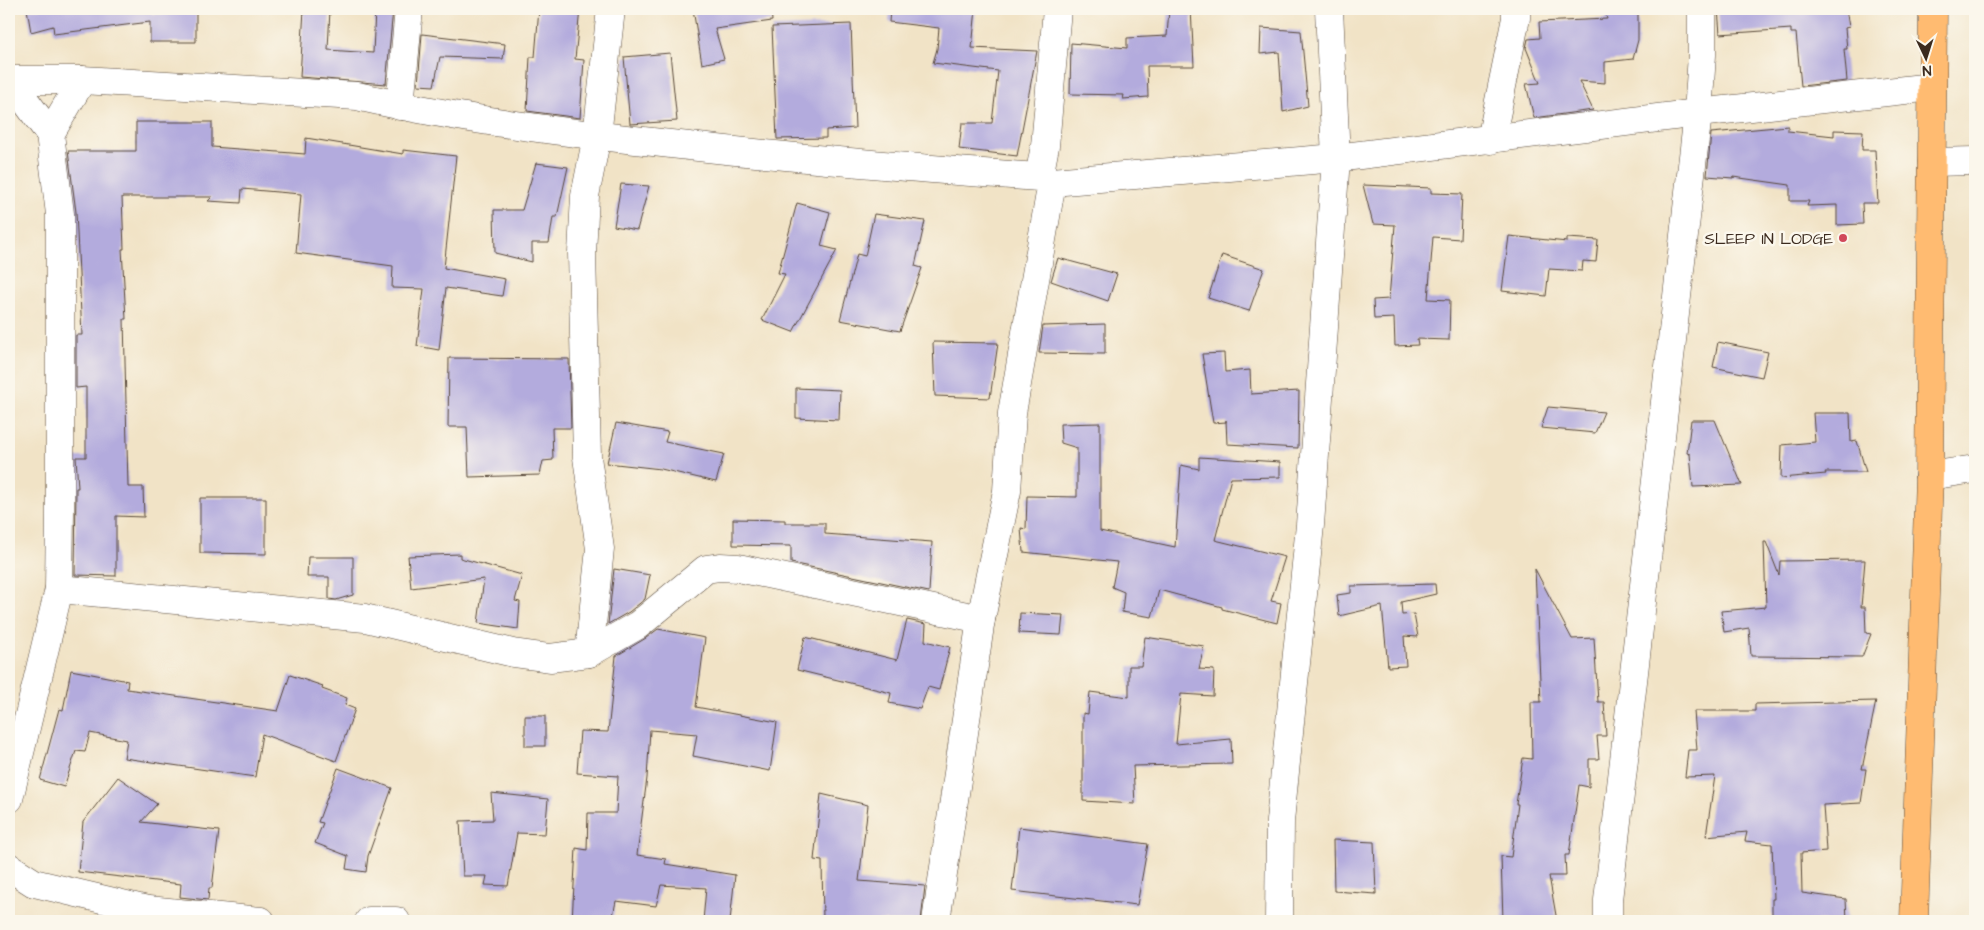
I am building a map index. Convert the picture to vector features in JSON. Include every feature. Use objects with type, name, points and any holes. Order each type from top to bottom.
[{"type":"main road","points":[[1914,921],[1928,476],[1934,9]]},
{"type":"street","points":[[400,106],[409,9]]},
{"type":"street","points":[[589,653],[600,549],[587,457],[582,253],[585,196],[597,136],[611,9]]},
{"type":"street","points":[[936,921],[981,619],[1007,492],[1012,413],[1045,179],[1045,146],[1057,9]]},
{"type":"street","points":[[1279,921],[1280,821],[1310,525],[1336,158],[1329,9]]},
{"type":"street","points":[[1491,140],[1516,9]]},
{"type":"street","points":[[1608,921],[1608,900],[1698,113],[1702,55],[1702,9]]},
{"type":"street","points":[[10,80],[82,80],[357,96],[400,106],[525,127],[597,136],[898,167],[1045,179],[1336,158],[1698,113],[1932,87]]},
{"type":"street","points":[[9,799],[59,589],[60,214],[50,134],[10,80]]},
{"type":"street","points":[[50,134],[82,80]]},
{"type":"street","points":[[1932,162],[1975,161]]},
{"type":"street","points":[[1928,476],[1975,470]]},
{"type":"street","points":[[59,589],[365,618],[513,653],[550,658],[589,653],[638,625],[706,569],[720,567],[738,568],[981,619]]},
{"type":"street","points":[[9,867],[34,883],[148,910],[261,921]]},
{"type":"street","points":[[369,921],[396,921]]},
{"type":"building","points":[[27,9],[152,9],[152,14],[167,14],[168,9],[196,9],[196,42],[150,42],[150,22],[54,34],[53,26],[31,32]]},
{"type":"building","points":[[304,9],[330,9],[328,50],[373,53],[375,9],[393,9],[386,84],[300,77]]},
{"type":"building","points":[[539,9],[580,9],[575,59],[584,60],[580,118],[527,111],[530,57],[535,57]]},
{"type":"building","points":[[693,9],[771,9],[772,21],[715,29],[724,59],[702,64]]},
{"type":"building","points":[[890,9],[976,9],[972,48],[1037,51],[1017,156],[959,149],[962,123],[992,123],[998,71],[933,63],[937,49],[939,28],[889,22]]},
{"type":"building","points":[[1169,9],[1191,9],[1194,66],[1147,66],[1148,97],[1123,99],[1124,95],[1070,94],[1071,43],[1127,48],[1127,38],[1167,36]]},
{"type":"building","points":[[1604,9],[1638,9],[1638,40],[1633,59],[1605,62],[1605,83],[1579,81],[1593,110],[1534,118],[1526,84],[1540,83],[1526,48],[1528,39],[1540,38],[1539,22],[1607,19]]},
{"type":"building","points":[[1718,9],[1846,9],[1849,27],[1845,28],[1847,49],[1844,49],[1847,81],[1801,86],[1796,33],[1791,33],[1791,29],[1720,34]]},
{"type":"building","points":[[851,24],[855,128],[826,130],[826,138],[777,139],[772,27]]},
{"type":"building","points":[[1261,28],[1301,31],[1308,106],[1283,112],[1279,52],[1260,54]]},
{"type":"building","points":[[422,34],[505,44],[503,59],[440,57],[434,86],[418,85]]},
{"type":"building","points":[[670,53],[677,121],[630,124],[624,57]]},
{"type":"building","points":[[136,122],[212,122],[212,147],[305,154],[306,138],[403,154],[403,150],[456,156],[444,268],[505,279],[502,296],[446,288],[439,350],[417,346],[424,289],[392,288],[393,266],[296,253],[301,194],[242,189],[241,203],[208,201],[212,197],[122,197],[128,487],[143,487],[144,517],[116,516],[116,576],[75,575],[76,488],[78,488],[76,457],[86,457],[86,387],[76,388],[76,335],[82,335],[76,212],[68,151],[136,151]]},
{"type":"building","points":[[1788,126],[1788,131],[1834,136],[1834,130],[1863,131],[1862,150],[1875,150],[1878,203],[1862,203],[1863,224],[1837,225],[1837,205],[1807,206],[1809,201],[1790,201],[1790,185],[1733,177],[1707,176],[1711,133]]},
{"type":"building","points":[[536,163],[568,167],[557,217],[553,217],[549,243],[532,243],[532,262],[495,253],[494,210],[522,210]]},
{"type":"building","points":[[621,184],[649,186],[637,230],[614,226]]},
{"type":"building","points":[[1363,185],[1431,188],[1431,193],[1462,194],[1460,239],[1433,237],[1428,299],[1450,300],[1449,340],[1417,339],[1418,345],[1395,346],[1394,318],[1374,319],[1373,300],[1389,299],[1395,225],[1373,224]]},
{"type":"building","points":[[797,203],[830,212],[821,246],[837,250],[793,332],[762,320],[785,274],[778,273]]},
{"type":"building","points":[[874,214],[925,221],[915,266],[922,268],[900,331],[840,320],[857,254],[865,256]]},
{"type":"building","points":[[1509,236],[1567,242],[1567,238],[1598,240],[1596,262],[1583,261],[1582,271],[1549,269],[1546,296],[1502,291]]},
{"type":"building","points":[[1222,255],[1264,269],[1249,311],[1208,298]]},
{"type":"building","points":[[1058,258],[1117,274],[1108,301],[1051,281]]},
{"type":"building","points":[[1105,324],[1105,354],[1039,353],[1043,326]]},
{"type":"building","points":[[933,342],[998,343],[990,398],[935,396]]},
{"type":"building","points":[[1718,342],[1768,352],[1762,377],[1713,367]]},
{"type":"building","points":[[1224,353],[1225,372],[1250,370],[1251,394],[1299,391],[1298,448],[1227,444],[1226,420],[1226,422],[1213,423],[1202,354]]},
{"type":"building","points":[[449,358],[569,359],[571,428],[552,428],[553,460],[543,461],[540,475],[469,477],[467,427],[448,427]]},
{"type":"building","points":[[796,388],[840,390],[839,420],[796,418]]},
{"type":"building","points":[[1548,407],[1604,412],[1595,433],[1541,428]]},
{"type":"building","points":[[1813,413],[1850,413],[1851,442],[1857,441],[1866,472],[1825,472],[1826,474],[1781,478],[1782,445],[1815,442]]},
{"type":"building","points":[[1691,420],[1715,420],[1742,485],[1693,487],[1690,454],[1687,453]]},
{"type":"building","points":[[616,423],[668,432],[665,442],[724,454],[716,482],[661,469],[607,463]]},
{"type":"building","points":[[1100,423],[1100,531],[1175,547],[1181,465],[1199,469],[1199,457],[1280,462],[1280,477],[1231,478],[1215,540],[1285,557],[1271,601],[1281,603],[1277,623],[1159,590],[1152,617],[1122,612],[1124,592],[1112,587],[1117,562],[1023,552],[1021,528],[1026,529],[1027,496],[1077,497],[1077,448],[1061,443],[1060,424]]},
{"type":"building","points":[[200,498],[266,498],[266,554],[200,553]]},
{"type":"building","points":[[733,519],[785,520],[785,523],[825,523],[825,534],[932,542],[929,592],[791,563],[791,546],[733,545]]},
{"type":"building","points":[[1764,542],[1766,542],[1779,575],[1780,561],[1865,560],[1861,607],[1865,607],[1866,633],[1871,634],[1862,657],[1751,656],[1749,628],[1724,632],[1721,611],[1766,607]]},
{"type":"building","points":[[460,554],[460,558],[522,575],[515,601],[520,602],[518,629],[478,623],[484,579],[411,588],[408,556]]},
{"type":"building","points":[[308,557],[353,557],[353,595],[336,600],[329,599],[329,577],[307,577]]},
{"type":"building","points":[[614,569],[650,575],[645,599],[629,612],[608,624]]},
{"type":"building","points":[[1535,569],[1572,639],[1594,638],[1598,702],[1604,702],[1606,736],[1597,736],[1599,759],[1589,759],[1589,787],[1579,785],[1569,855],[1565,855],[1566,876],[1549,876],[1557,921],[1503,921],[1501,856],[1511,857],[1523,758],[1532,759],[1531,702],[1541,702]]},
{"type":"building","points":[[1435,584],[1436,594],[1401,602],[1402,615],[1414,614],[1418,637],[1404,636],[1406,666],[1388,667],[1382,606],[1339,616],[1337,595],[1351,593],[1351,586]]},
{"type":"building","points":[[1020,613],[1063,615],[1061,635],[1019,633]]},
{"type":"building","points":[[907,620],[926,624],[925,641],[950,647],[939,690],[928,687],[920,709],[889,703],[891,693],[797,670],[805,637],[897,660]]},
{"type":"building","points":[[658,629],[705,638],[696,707],[777,722],[770,771],[693,756],[697,734],[650,730],[647,778],[637,855],[666,859],[665,864],[735,875],[730,921],[703,921],[706,888],[661,885],[656,906],[616,901],[612,921],[572,921],[576,848],[587,850],[588,813],[616,813],[618,776],[577,773],[580,731],[608,732],[616,656]]},
{"type":"building","points":[[1145,637],[1204,646],[1199,669],[1214,670],[1213,696],[1181,694],[1176,744],[1231,739],[1232,764],[1133,766],[1135,804],[1083,801],[1083,713],[1088,714],[1090,692],[1129,697],[1129,666],[1141,666]]},
{"type":"building","points":[[71,670],[128,681],[127,689],[278,711],[290,675],[323,686],[322,689],[347,698],[345,705],[355,709],[336,761],[262,734],[255,777],[124,758],[127,740],[90,733],[85,752],[76,751],[64,787],[40,780],[59,709],[63,710]]},
{"type":"building","points":[[1876,701],[1862,769],[1866,769],[1861,803],[1823,805],[1826,851],[1801,853],[1802,893],[1846,899],[1847,921],[1772,921],[1772,899],[1774,899],[1772,844],[1745,841],[1747,832],[1706,836],[1715,776],[1685,777],[1688,750],[1697,750],[1694,711],[1755,711],[1755,704]]},
{"type":"building","points":[[525,716],[545,716],[545,746],[525,746]]},
{"type":"building","points":[[338,768],[392,788],[368,856],[366,872],[346,869],[348,856],[315,843],[323,823],[318,822]]},
{"type":"building","points":[[118,777],[157,804],[141,822],[219,831],[212,888],[209,888],[208,900],[180,897],[181,884],[78,872],[83,822]]},
{"type":"building","points":[[491,793],[548,799],[545,834],[517,833],[508,886],[485,885],[487,876],[463,876],[460,821],[493,820]]},
{"type":"building","points":[[821,794],[868,805],[859,881],[925,886],[921,921],[823,921],[822,861],[814,860]]},
{"type":"building","points":[[1019,827],[1148,844],[1137,905],[1012,891]]},
{"type":"building","points":[[1333,840],[1374,842],[1376,894],[1334,891]]},
{"type":"place","name":"SLEEP IN LODGE","points":[[1843,238]]}]
